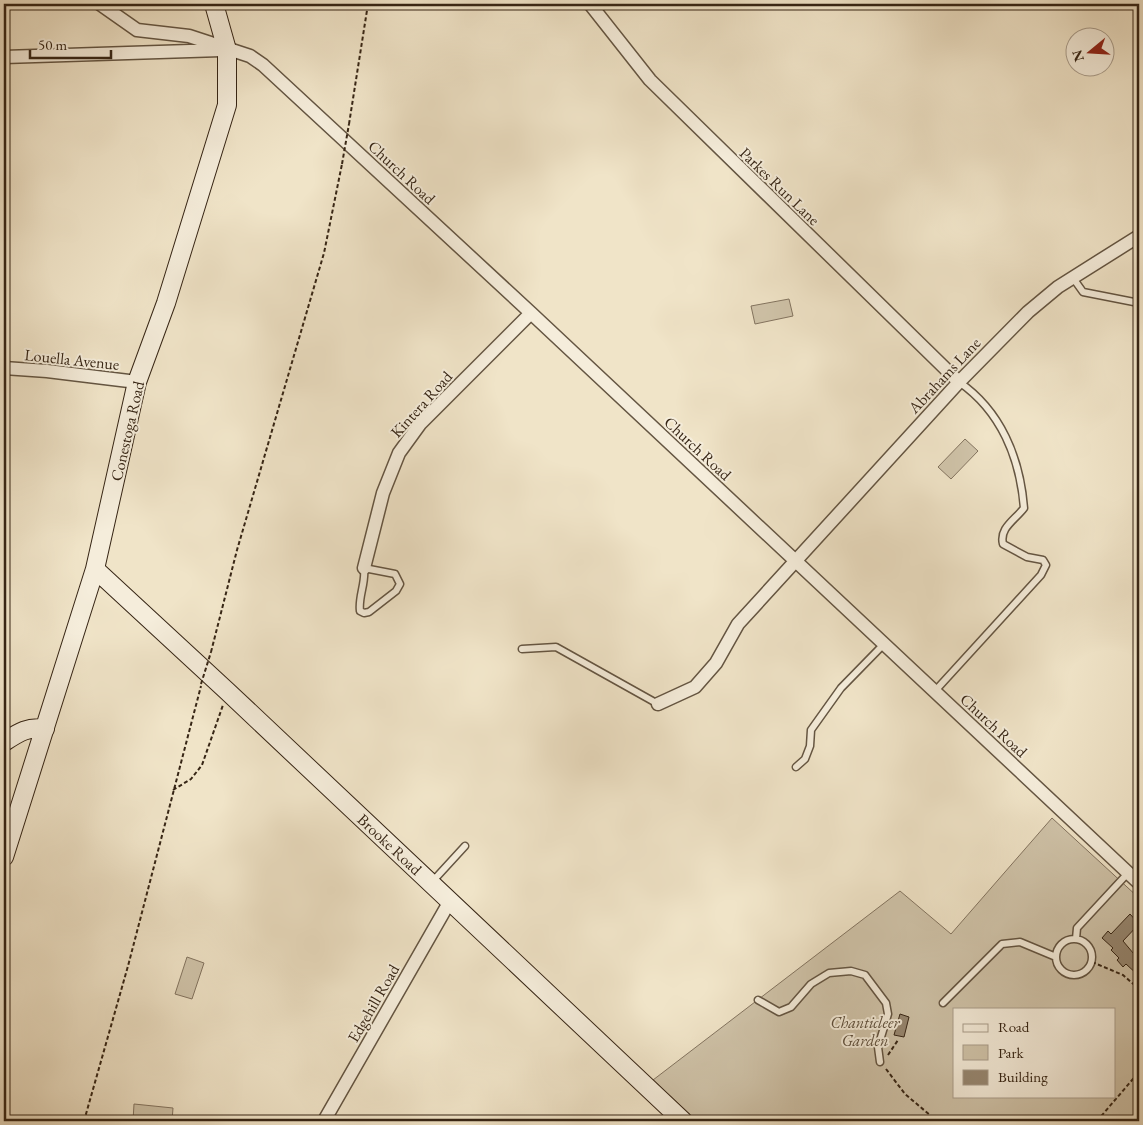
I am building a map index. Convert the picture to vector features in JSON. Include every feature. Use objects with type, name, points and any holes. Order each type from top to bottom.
[{"type":"main road","name":"Conestoga Road","points":[[4,857],[95,569],[137,382],[166,303],[227,105],[227,50],[214,4]]},
{"type":"main road","name":"Brooke Road","points":[[95,569],[683,1121]]},
{"type":"main road","points":[[4,742],[22,731],[34,727],[45,729]]},
{"type":"street","points":[[100,4],[137,30],[189,36],[227,50]]},
{"type":"street","name":"Parkes Run Lane","points":[[590,4],[650,80],[959,382]]},
{"type":"street","points":[[4,57],[227,50]]},
{"type":"street","name":"Church Road","points":[[227,50],[250,56],[263,65],[531,313],[1139,884]]},
{"type":"street","name":"Abrahams Lane","points":[[658,704],[695,687],[716,663],[738,624],[959,382],[1028,312],[1073,278],[1139,236]]},
{"type":"street","name":"Kintera Road","points":[[364,568],[383,493],[400,453],[420,424],[531,313]]},
{"type":"street","name":"Louella Avenue","points":[[4,368],[137,382]]},
{"type":"street","name":"Edgehill Road","points":[[324,1121],[450,901]]},
{"type":"lane","points":[[1073,278],[1083,292],[1138,302]]},
{"type":"lane","points":[[935,691],[1041,575],[1046,564],[1043,560],[1027,557],[1003,544],[1001,537],[1005,528],[1024,508],[1022,489],[1013,456],[996,417],[974,392],[959,382]]},
{"type":"lane","points":[[364,568],[395,574],[400,584],[369,612],[364,614],[360,611],[359,606],[364,586],[364,568]]},
{"type":"lane","points":[[796,767],[805,759],[810,746],[811,730],[841,688],[884,644]]},
{"type":"lane","points":[[522,649],[556,647],[658,704]]},
{"type":"lane","points":[[431,883],[464,846]]},
{"type":"lane","points":[[1076,939],[1077,928],[1128,873]]},
{"type":"lane","points":[[1076,939],[1084,942],[1091,948],[1092,962],[1084,973],[1071,975],[1060,968],[1056,957],[1057,950],[1063,943],[1076,939]]},
{"type":"lane","points":[[943,1003],[1002,944],[1020,942],[1056,957]]},
{"type":"lane","points":[[758,1000],[779,1012],[791,1007],[811,984],[829,973],[851,971],[865,975],[886,1003],[888,1014],[878,1047],[877,1054],[880,1062]]},
{"type":"path","points":[[84,1121],[128,966],[172,790],[211,652],[237,550],[324,253],[342,164],[368,4]]},
{"type":"path","points":[[172,790],[191,779],[202,766],[227,691]]},
{"type":"path","points":[[1092,962],[1123,975],[1139,989]]},
{"type":"path","points":[[898,1040],[894,1050],[880,1062],[905,1094],[937,1121]]},
{"type":"path","points":[[1097,1121],[1139,1072]]},
{"type":"green space","points":[[789,299],[793,316],[755,324],[751,306]]},
{"type":"green space","points":[[965,439],[978,451],[951,479],[938,467]]},
{"type":"green space","name":"Chanticleer Garden","points":[[1052,818],[1139,898],[1139,1121],[697,1121],[653,1080],[900,891],[951,934]]},
{"type":"green space","points":[[187,957],[204,963],[192,999],[175,994]]},
{"type":"green space","points":[[134,1104],[173,1108],[172,1121],[133,1121]]},
{"type":"building","points":[[1130,914],[1139,924],[1123,941],[1139,960],[1139,976],[1126,964],[1123,967],[1117,960],[1119,958],[1111,950],[1113,948],[1102,938],[1108,931],[1111,934]]},
{"type":"building","points":[[900,1014],[909,1017],[904,1037],[894,1035]]}]
